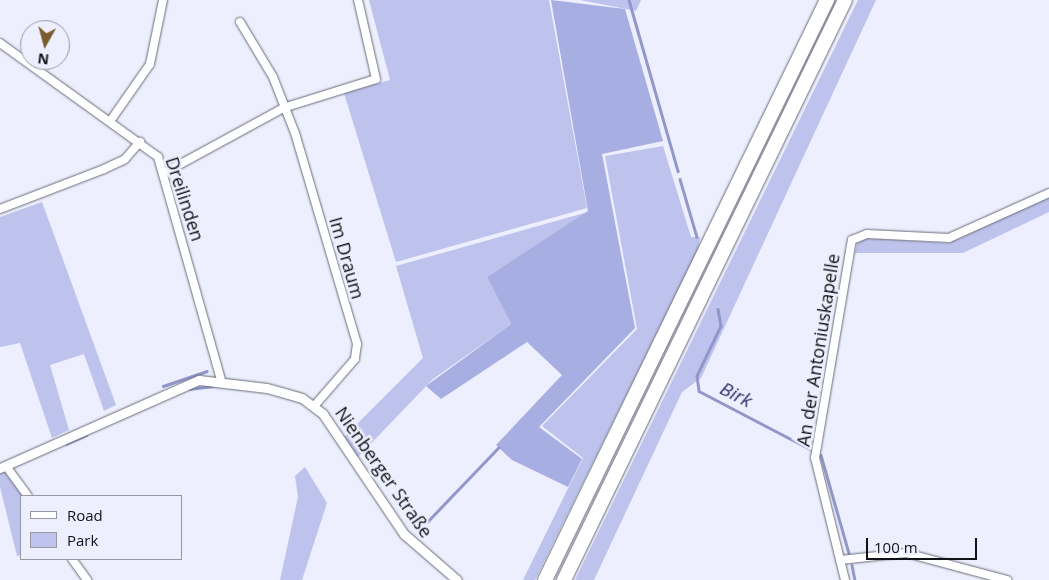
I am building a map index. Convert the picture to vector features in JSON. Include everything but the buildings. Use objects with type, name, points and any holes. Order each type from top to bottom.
[{"type":"highway","points":[[545,580],[828,0]]},
{"type":"highway","points":[[564,580],[844,0]]},
{"type":"street","points":[[111,120],[150,64],[163,0]]},
{"type":"street","points":[[164,173],[283,108],[373,81],[377,76],[372,63],[358,0]]},
{"type":"street","name":"Im Draum","points":[[240,22],[273,77],[283,108],[301,150],[358,348],[352,362],[315,406]]},
{"type":"street","name":"Dreilinden","points":[[0,43],[111,120],[158,157],[221,380]]},
{"type":"street","points":[[0,209],[111,166],[140,142]]},
{"type":"street","name":"An der Antoniuskapelle","points":[[845,580],[842,560],[816,458],[852,240],[867,234],[949,238],[1049,193]]},
{"type":"street","name":"Nienberger Straße","points":[[3,467],[171,389],[199,380],[221,380],[290,394],[315,406],[404,534],[457,580]]},
{"type":"street","points":[[3,467],[27,495]]},
{"type":"street","points":[[842,560],[906,553],[1007,580]]},
{"type":"street","points":[[73,560],[87,580]]},
{"type":"green space","points":[[369,0],[549,0],[587,208],[396,262],[344,93],[390,80]]},
{"type":"green space","points":[[580,0],[641,0],[636,11]]},
{"type":"green space","points":[[858,0],[876,0],[701,378],[682,392],[594,580],[575,580]]},
{"type":"green space","points":[[663,146],[691,237],[700,237],[698,250],[535,580],[523,580],[583,458],[542,426],[637,329],[605,156]]},
{"type":"green space","points":[[1049,196],[1049,212],[963,253],[855,253],[858,239],[867,238],[947,243]]},
{"type":"green space","points":[[42,202],[116,405],[104,411],[84,354],[50,365],[69,430],[52,438],[20,343],[0,347],[0,217]]},
{"type":"green space","points":[[588,212],[487,277],[511,324],[433,379],[358,457],[344,437],[423,358],[396,266]]},
{"type":"green space","points":[[305,467],[327,503],[302,580],[280,580],[298,497],[295,476]]},
{"type":"green space","points":[[4,471],[22,495],[20,495],[20,555],[17,556],[0,487],[0,472]]},
{"type":"shaded area","points":[[551,0],[625,9],[663,141],[602,154],[635,328],[539,427],[582,459],[568,487],[512,460],[496,445],[562,375],[527,342],[441,399],[426,386],[511,324],[487,277],[588,211]]},
{"type":"waterway","name":"Birk","points":[[629,0],[678,171]]},
{"type":"waterway","name":"Birk","points":[[680,179],[697,237]]},
{"type":"waterway","name":"Birk","points":[[718,309],[721,326],[697,376],[699,391],[812,450]]},
{"type":"waterway","points":[[163,386],[207,371]]},
{"type":"waterway","points":[[189,389],[213,386]]},
{"type":"waterway","points":[[66,444],[86,435]]},
{"type":"waterway","points":[[427,522],[498,448]]},
{"type":"waterway","name":"Birk","points":[[821,455],[849,553]]},
{"type":"waterway","name":"Birk","points":[[852,565],[855,580]]}]
